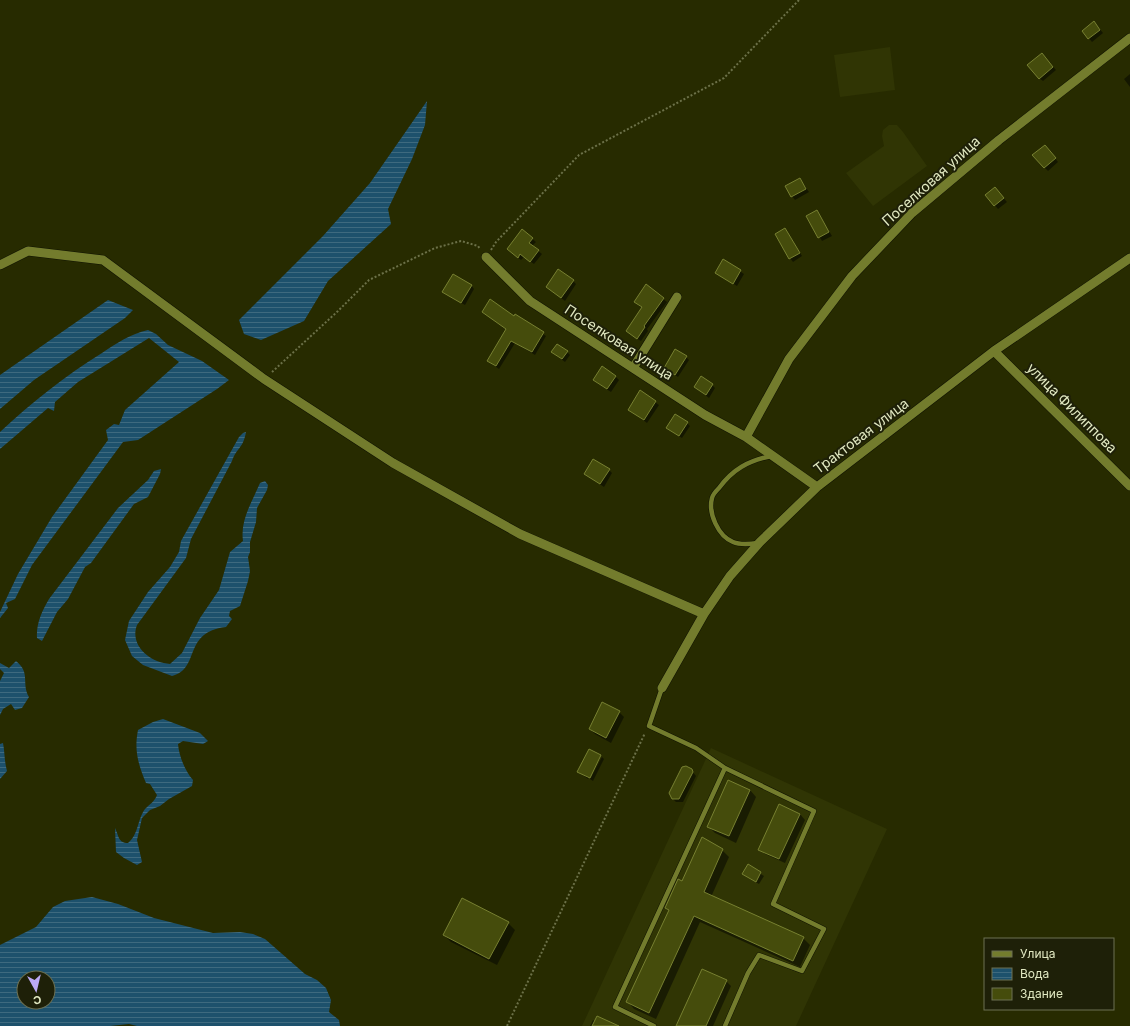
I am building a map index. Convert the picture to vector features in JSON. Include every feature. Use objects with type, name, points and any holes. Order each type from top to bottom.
[{"type":"street","name":"Поселковая улица","points":[[746,437],[789,358],[852,276],[907,219],[999,140],[1130,38]]},
{"type":"street","points":[[0,265],[28,251],[103,260],[264,379],[393,463],[520,534],[704,614]]},
{"type":"street","name":"Поселковая улица","points":[[486,257],[530,301],[705,415],[746,437],[817,488]]},
{"type":"street","name":"Трактовая улица","points":[[662,688],[704,614],[730,576],[760,542],[817,488],[994,350],[1130,258]]},
{"type":"street","points":[[634,368],[677,296]]},
{"type":"street","name":"улица Филиппова","points":[[994,350],[1130,486]]},
{"type":"lane","points":[[760,542],[750,545],[733,542],[718,530],[712,514],[712,497],[728,476],[742,466],[757,459],[771,456]]},
{"type":"lane","points":[[662,688],[649,726],[696,748],[725,768],[814,811],[773,904],[824,929],[802,971],[759,955],[748,973],[725,1026]]},
{"type":"lane","points":[[654,1026],[615,1007],[725,768]]},
{"type":"path","points":[[264,379],[338,311],[369,280],[435,248],[461,241],[478,246],[486,257],[496,242],[579,155],[724,78],[799,0]]},
{"type":"path","points":[[507,1026],[649,726]]},
{"type":"shaded area","points":[[890,47],[895,90],[840,97],[834,55]]},
{"type":"shaded area","points":[[889,125],[897,125],[927,166],[873,206],[846,173],[884,146],[882,136],[883,130]]},
{"type":"shaded area","points":[[711,748],[887,829],[796,1026],[582,1026]]},
{"type":"water","points":[[427,101],[425,125],[412,159],[388,209],[391,224],[328,281],[304,321],[261,340],[244,334],[239,320],[323,236],[370,183]]},
{"type":"water","points":[[108,300],[133,310],[125,318],[34,380],[0,409],[0,375]]},
{"type":"water","points":[[148,330],[156,334],[168,345],[202,361],[229,380],[138,440],[123,442],[32,565],[15,599],[6,603],[8,608],[0,618],[0,612],[18,574],[52,517],[108,440],[106,430],[114,424],[119,425],[125,410],[179,362],[149,338],[78,382],[55,402],[54,411],[48,408],[0,449],[0,432],[24,410],[75,371],[124,339]]},
{"type":"water","points":[[246,432],[242,445],[234,456],[191,539],[186,558],[137,625],[135,633],[136,640],[143,652],[149,657],[163,663],[170,664],[182,653],[200,618],[219,590],[230,552],[243,541],[243,526],[247,511],[260,483],[265,481],[268,485],[267,490],[257,508],[256,522],[250,542],[250,552],[248,557],[250,571],[240,606],[230,611],[229,616],[232,619],[226,627],[212,630],[203,636],[197,643],[186,666],[181,672],[172,676],[143,665],[132,656],[125,640],[129,621],[148,592],[170,567],[179,552],[181,541],[239,437]]},
{"type":"water","points":[[161,469],[148,497],[134,504],[91,563],[85,567],[68,599],[57,612],[42,641],[37,638],[37,628],[40,618],[49,599],[118,508],[148,480],[154,471]]},
{"type":"water","points":[[16,661],[21,665],[25,674],[26,687],[29,697],[22,708],[15,710],[11,704],[3,709],[0,715],[0,681],[4,673],[0,669],[0,663],[9,668]]},
{"type":"water","points":[[163,719],[200,733],[208,741],[203,744],[183,741],[178,744],[183,763],[193,780],[192,786],[160,806],[150,810],[142,818],[137,840],[142,862],[137,865],[116,852],[115,828],[122,842],[128,843],[136,831],[142,813],[157,795],[150,784],[146,783],[141,770],[136,744],[138,730],[153,722]]},
{"type":"water","points":[[3,743],[7,771],[0,779],[0,744]]},
{"type":"water","points":[[92,897],[118,904],[154,918],[213,933],[240,932],[253,934],[265,939],[305,974],[317,980],[326,988],[331,1000],[329,1012],[339,1020],[340,1026],[137,1026],[129,1024],[110,1026],[0,1026],[0,945],[36,927],[53,907],[65,901]]},
{"type":"building","points":[[1094,21],[1100,30],[1088,39],[1082,31]]},
{"type":"building","points":[[1042,53],[1053,67],[1039,79],[1027,65]]},
{"type":"building","points":[[1045,145],[1056,158],[1044,168],[1032,155]]},
{"type":"building","points":[[800,178],[806,189],[791,197],[785,186]]},
{"type":"building","points":[[995,187],[1004,198],[994,206],[985,195]]},
{"type":"building","points":[[817,210],[829,232],[818,238],[806,216]]},
{"type":"building","points":[[785,228],[800,253],[789,259],[775,234]]},
{"type":"building","points":[[522,229],[533,238],[529,243],[539,250],[530,262],[520,254],[518,258],[507,249]]},
{"type":"building","points":[[723,259],[741,270],[733,284],[715,273]]},
{"type":"building","points":[[558,269],[574,280],[561,298],[546,287]]},
{"type":"building","points":[[453,274],[472,285],[461,303],[442,292]]},
{"type":"building","points":[[646,284],[664,298],[644,326],[645,327],[637,339],[626,331],[642,307],[634,302]]},
{"type":"building","points":[[490,299],[514,316],[515,314],[544,332],[532,352],[511,341],[496,366],[487,361],[506,329],[482,312]]},
{"type":"building","points":[[557,344],[568,351],[562,359],[551,352]]},
{"type":"building","points":[[675,349],[687,356],[675,375],[664,368]]},
{"type":"building","points":[[602,366],[616,376],[607,389],[593,380]]},
{"type":"building","points":[[701,376],[713,384],[706,395],[694,387]]},
{"type":"building","points":[[640,390],[656,401],[644,420],[628,410]]},
{"type":"building","points":[[675,414],[688,422],[679,436],[666,428]]},
{"type":"building","points":[[593,459],[610,469],[600,484],[584,474]]},
{"type":"building","points":[[602,702],[620,711],[606,738],[589,729]]},
{"type":"building","points":[[589,749],[601,755],[590,778],[577,772]]},
{"type":"building","points":[[686,766],[692,769],[693,772],[679,799],[672,799],[669,793],[682,767]]},
{"type":"building","points":[[728,780],[750,790],[729,836],[707,827]]},
{"type":"building","points":[[779,804],[800,814],[779,859],[758,850]]},
{"type":"building","points":[[702,837],[723,849],[704,892],[804,937],[793,961],[694,916],[649,1013],[626,1002],[669,910],[665,908],[678,879],[682,881]]},
{"type":"building","points":[[748,864],[761,872],[756,882],[742,874]]},
{"type":"building","points":[[462,898],[509,922],[489,959],[443,935]]},
{"type":"building","points":[[702,969],[727,980],[706,1026],[676,1026]]},
{"type":"building","points":[[597,1016],[619,1026],[592,1026]]}]
